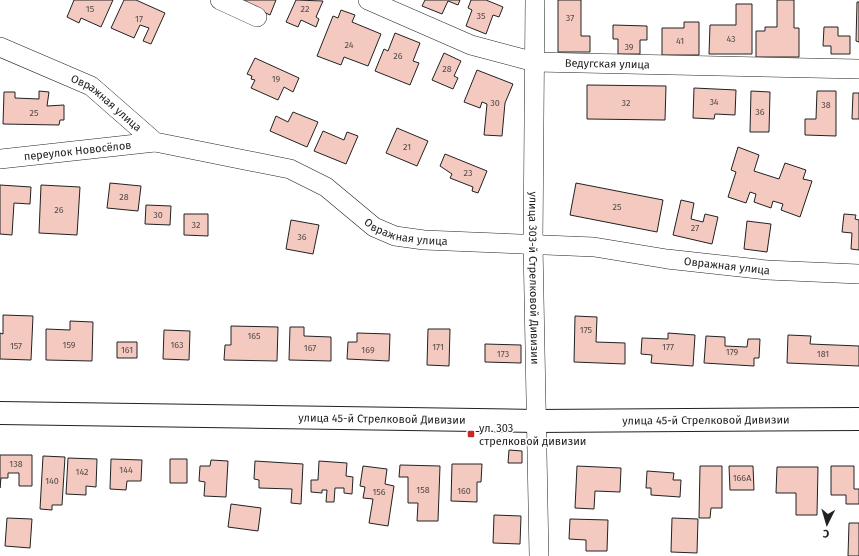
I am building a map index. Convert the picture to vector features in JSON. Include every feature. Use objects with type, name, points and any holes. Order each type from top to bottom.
[{"type":"main road","name":"улица 45-й Стрелковой Дивизии","points":[[0,413],[536,421],[859,419]]},
{"type":"street","points":[[220,0],[257,16]]},
{"type":"street","name":"Ведугская улица","points":[[368,0],[471,45],[535,62],[859,69]]},
{"type":"street","name":"улица 303-й Стрелковой Дивизии","points":[[535,0],[533,244],[539,556]]},
{"type":"street","name":"Овражная улица","points":[[0,47],[91,86],[155,142],[290,169],[326,187],[374,227],[395,236],[424,240],[594,247],[667,259],[767,270],[859,274]]},
{"type":"street","name":"переулок Новосёлов","points":[[0,159],[155,142]]},
{"type":"building","points":[[74,0],[113,0],[101,27],[81,18],[79,23],[67,17]]},
{"type":"building","points":[[124,0],[136,0],[165,13],[151,44],[143,41],[149,28],[140,25],[134,38],[111,28]]},
{"type":"building","points":[[237,0],[276,0],[270,15]]},
{"type":"building","points":[[296,0],[323,1],[316,17],[319,19],[316,27],[301,20],[298,27],[286,22]]},
{"type":"building","points":[[425,0],[460,0],[458,5],[448,1],[442,14],[422,6]]},
{"type":"building","points":[[471,0],[486,0],[503,7],[499,17],[493,15],[486,34],[466,26],[472,10],[468,8]]},
{"type":"building","points":[[558,0],[581,0],[581,36],[590,36],[590,52],[558,52]]},
{"type":"building","points":[[777,0],[794,0],[794,28],[799,28],[799,57],[756,57],[756,31],[765,31],[765,27],[777,27]]},
{"type":"building","points":[[857,2],[859,2],[859,42],[856,41]]},
{"type":"building","points":[[736,4],[752,4],[752,54],[709,54],[710,25],[736,25]]},
{"type":"building","points":[[341,10],[355,15],[352,22],[381,34],[368,66],[344,57],[341,65],[317,56],[333,16],[338,18]]},
{"type":"building","points":[[684,22],[699,22],[699,55],[662,55],[662,28],[684,28]]},
{"type":"building","points":[[613,25],[647,26],[647,40],[640,40],[640,54],[618,54],[618,39],[613,39]]},
{"type":"building","points":[[824,27],[838,27],[838,36],[850,36],[850,54],[831,54],[831,46],[823,46]]},
{"type":"building","points":[[395,33],[420,43],[413,61],[419,63],[410,85],[375,71],[384,49],[388,51]]},
{"type":"building","points":[[444,53],[461,61],[454,76],[458,78],[453,89],[432,80]]},
{"type":"building","points":[[255,58],[299,78],[293,92],[284,87],[278,100],[251,88],[255,80],[251,79],[252,76],[247,74]]},
{"type":"building","points":[[477,70],[513,84],[505,103],[502,136],[484,135],[487,104],[482,102],[480,108],[464,102]]},
{"type":"building","points":[[587,85],[666,86],[665,120],[587,119]]},
{"type":"building","points":[[694,88],[736,90],[735,115],[715,114],[714,119],[693,118]]},
{"type":"building","points":[[39,91],[49,92],[47,106],[64,105],[64,120],[60,120],[59,125],[3,124],[4,92],[15,92],[15,98],[39,99]]},
{"type":"building","points":[[751,91],[770,92],[769,132],[750,132]]},
{"type":"building","points":[[817,91],[836,91],[836,136],[805,135],[805,119],[816,119]]},
{"type":"building","points":[[853,93],[859,93],[859,119],[852,119]]},
{"type":"building","points":[[293,112],[318,122],[307,147],[270,131],[276,116],[288,122]]},
{"type":"building","points":[[397,128],[428,141],[417,166],[386,153]]},
{"type":"building","points":[[323,131],[344,140],[347,132],[358,136],[346,164],[314,151]]},
{"type":"building","points":[[738,147],[759,155],[754,171],[779,179],[785,163],[806,170],[803,179],[812,181],[800,217],[781,210],[783,204],[773,201],[771,208],[754,202],[756,194],[750,192],[746,203],[728,197],[736,172],[731,170]]},
{"type":"building","points":[[445,154],[487,171],[478,193],[472,191],[473,187],[450,178],[452,174],[440,166]]},
{"type":"building","points":[[110,183],[141,186],[138,211],[107,208]]},
{"type":"building","points":[[576,183],[663,200],[657,232],[570,215]]},
{"type":"building","points":[[0,185],[31,187],[30,204],[14,203],[12,235],[0,234]]},
{"type":"building","points":[[41,185],[80,187],[77,235],[39,233]]},
{"type":"building","points":[[681,200],[694,203],[691,219],[703,222],[705,214],[718,217],[712,244],[673,235]]},
{"type":"building","points":[[146,205],[171,206],[170,225],[145,224]]},
{"type":"building","points":[[184,214],[208,214],[208,236],[184,235]]},
{"type":"building","points":[[844,214],[856,215],[855,219],[859,220],[859,250],[851,249],[852,233],[842,232]]},
{"type":"building","points":[[291,220],[319,225],[313,254],[286,249]]},
{"type":"building","points":[[747,221],[771,224],[767,252],[744,249]]},
{"type":"building","points":[[3,315],[33,316],[31,360],[0,359],[0,333],[3,334]]},
{"type":"building","points":[[575,316],[597,317],[596,342],[625,343],[625,364],[574,362]]},
{"type":"building","points":[[70,321],[93,322],[92,361],[46,360],[46,329],[70,330]]},
{"type":"building","points":[[231,326],[278,327],[277,361],[224,360],[225,345],[231,345]]},
{"type":"building","points":[[290,327],[304,327],[304,336],[331,337],[331,361],[289,360]]},
{"type":"building","points":[[428,329],[450,329],[449,366],[427,365]]},
{"type":"building","points":[[164,330],[190,331],[189,360],[163,359]]},
{"type":"building","points":[[357,333],[390,334],[389,361],[347,359],[348,342],[357,342]]},
{"type":"building","points":[[668,333],[695,335],[693,366],[651,363],[652,355],[641,354],[642,338],[668,339]]},
{"type":"building","points":[[788,335],[811,336],[810,344],[859,346],[859,366],[787,363]]},
{"type":"building","points":[[706,336],[725,337],[725,346],[747,347],[748,339],[760,339],[759,358],[754,358],[754,366],[704,363]]},
{"type":"building","points":[[117,342],[137,342],[137,358],[117,358]]},
{"type":"building","points":[[485,344],[521,345],[521,363],[485,362]]},
{"type":"building","points":[[509,450],[522,451],[522,463],[508,463]]},
{"type":"building","points":[[0,455],[32,455],[32,486],[19,486],[19,473],[8,473],[8,478],[1,478],[0,488]]},
{"type":"building","points":[[43,456],[65,457],[62,505],[52,505],[52,510],[40,509]]},
{"type":"building","points":[[68,458],[97,459],[96,487],[86,486],[86,495],[66,494]]},
{"type":"building","points":[[111,459],[142,460],[141,481],[127,481],[126,490],[110,489]]},
{"type":"building","points":[[170,459],[187,459],[187,483],[170,483]]},
{"type":"building","points":[[211,460],[228,461],[226,497],[204,496],[205,482],[199,481],[200,466],[210,466]]},
{"type":"building","points":[[255,461],[303,464],[301,504],[291,503],[292,489],[259,488],[259,480],[254,479]]},
{"type":"building","points":[[319,461],[347,463],[346,476],[353,477],[352,494],[344,493],[344,488],[335,488],[334,502],[326,502],[327,490],[322,490],[322,493],[311,492],[311,480],[318,480]]},
{"type":"building","points":[[452,464],[482,464],[481,482],[477,482],[477,502],[451,501]]},
{"type":"building","points":[[400,465],[440,466],[438,521],[417,521],[418,503],[408,503],[408,477],[399,477]]},
{"type":"building","points":[[363,466],[387,469],[385,484],[394,486],[388,526],[369,523],[373,499],[363,498],[365,487],[360,486]]},
{"type":"building","points":[[577,466],[621,468],[620,492],[595,491],[594,509],[575,508]]},
{"type":"building","points":[[700,466],[722,466],[722,508],[711,508],[710,518],[699,518]]},
{"type":"building","points":[[729,466],[753,466],[754,490],[730,490]]},
{"type":"building","points":[[831,466],[854,466],[854,489],[859,489],[859,504],[846,504],[846,495],[831,495]]},
{"type":"building","points":[[777,467],[818,467],[817,515],[796,515],[796,493],[776,493]]},
{"type":"building","points":[[647,471],[674,473],[673,480],[681,480],[680,497],[651,495],[651,488],[646,488]]},
{"type":"building","points":[[231,504],[261,508],[258,531],[228,527]]},
{"type":"building","points":[[494,515],[521,516],[520,544],[493,543]]},
{"type":"building","points":[[7,518],[32,519],[30,548],[5,546]]},
{"type":"building","points":[[672,518],[698,519],[697,553],[671,552]]},
{"type":"building","points":[[570,519],[608,520],[607,551],[586,551],[586,540],[569,539]]},
{"type":"building","points":[[849,523],[859,523],[859,556],[848,556]]},
{"type":"place","name":"ул. 303 стрелковой дивизии","points":[[471,434]]}]
